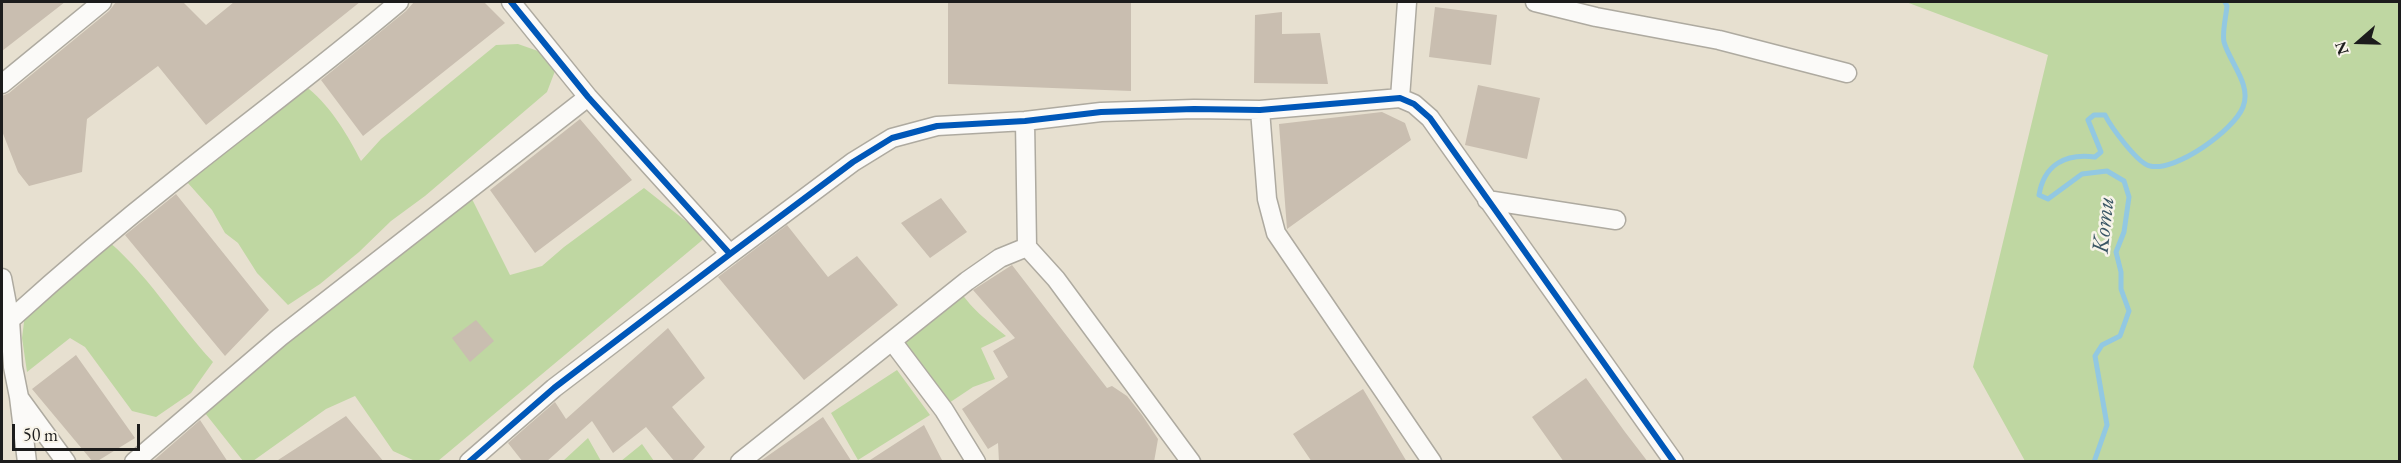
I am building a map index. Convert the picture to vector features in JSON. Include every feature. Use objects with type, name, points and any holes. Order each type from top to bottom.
[{"type":"street","points":[[2,84],[102,2]]},
{"type":"street","points":[[10,320],[79,258],[173,181],[318,70],[399,2]]},
{"type":"street","points":[[512,2],[588,97],[730,254]]},
{"type":"street","points":[[1400,98],[1407,2]]},
{"type":"street","points":[[1535,2],[1596,17],[1719,40],[1847,73]]},
{"type":"street","points":[[134,462],[280,337],[588,97]]},
{"type":"street","points":[[469,462],[554,388],[853,162],[892,138],[937,126],[1025,121],[1101,112],[1194,109],[1260,110],[1400,98],[1414,104],[1431,118],[1674,462]]},
{"type":"street","points":[[1260,110],[1267,199],[1276,233],[1432,462]]},
{"type":"street","points":[[1025,121],[1027,247],[1056,279],[1191,462]]},
{"type":"street","points":[[1487,200],[1616,220]]},
{"type":"street","points":[[740,462],[967,281],[1000,258],[1027,247]]},
{"type":"street","points":[[2,278],[10,320],[12,359],[27,462]]},
{"type":"street","points":[[892,341],[944,410],[976,462]]},
{"type":"street","points":[[19,397],[66,462]]},
{"type":"green space","points":[[1906,2],[2399,2],[2399,461],[2025,461],[1973,367],[2048,55]]},
{"type":"green space","points":[[518,44],[538,51],[555,71],[547,92],[425,196],[391,221],[359,252],[320,284],[288,305],[257,273],[238,243],[225,233],[212,210],[179,173],[294,91],[309,89],[325,104],[339,123],[361,161],[381,139],[496,45]]},
{"type":"green space","points":[[466,187],[510,275],[542,266],[644,188],[706,237],[438,461],[415,461],[393,451],[355,396],[326,409],[253,461],[243,461],[201,408]]},
{"type":"green space","points":[[101,235],[133,265],[213,362],[191,393],[156,417],[132,411],[85,347],[70,338],[27,372],[22,338],[26,306]]},
{"type":"green space","points":[[953,279],[970,304],[1006,336],[981,348],[995,379],[973,387],[949,403],[895,337]]},
{"type":"green space","points":[[897,370],[930,415],[858,460],[831,413]]},
{"type":"green space","points":[[588,438],[601,461],[563,461]]},
{"type":"green space","points":[[642,444],[654,461],[621,461]]},
{"type":"building","points":[[2,2],[65,2],[2,51]]},
{"type":"building","points":[[116,2],[183,2],[206,25],[234,2],[360,2],[206,125],[158,66],[87,119],[82,172],[29,186],[18,172],[2,131],[2,96],[9,93],[109,11]]},
{"type":"building","points":[[414,2],[484,2],[505,23],[363,136],[321,80]]},
{"type":"building","points":[[948,2],[1131,2],[1131,91],[948,84]]},
{"type":"building","points":[[1435,7],[1497,15],[1491,65],[1429,57]]},
{"type":"building","points":[[1282,12],[1282,34],[1320,33],[1328,84],[1254,83],[1255,15]]},
{"type":"building","points":[[1478,85],[1540,98],[1527,159],[1465,145]]},
{"type":"building","points":[[1382,112],[1405,123],[1411,140],[1287,229],[1279,124]]},
{"type":"building","points":[[580,119],[632,180],[535,253],[490,190]]},
{"type":"building","points":[[176,194],[269,310],[225,356],[125,235]]},
{"type":"building","points":[[941,198],[967,232],[930,258],[901,223]]},
{"type":"building","points":[[787,225],[828,277],[857,256],[898,305],[804,380],[718,277]]},
{"type":"building","points":[[1012,265],[1107,388],[1112,386],[1127,396],[1142,415],[1158,439],[1154,462],[999,462],[998,443],[988,449],[962,409],[1008,377],[993,351],[1015,338],[973,290]]},
{"type":"building","points":[[476,320],[494,341],[470,362],[452,338]]},
{"type":"building","points":[[668,328],[705,378],[672,407],[705,447],[691,462],[675,462],[646,427],[613,453],[592,421],[546,462],[523,462],[508,443],[555,402],[566,419]]},
{"type":"building","points":[[76,355],[135,438],[96,462],[93,462],[32,389]]},
{"type":"building","points":[[1586,378],[1648,462],[1564,462],[1532,417]]},
{"type":"building","points":[[1363,389],[1407,462],[1312,462],[1293,434]]},
{"type":"building","points":[[346,416],[384,462],[275,462]]},
{"type":"building","points":[[823,417],[852,462],[759,462]]},
{"type":"building","points":[[200,420],[228,462],[152,462]]},
{"type":"building","points":[[924,425],[943,462],[867,462]]},
{"type":"waterway","name":"Komu","points":[[2094,462],[2107,425],[2095,356],[2102,345],[2120,336],[2129,311],[2121,289],[2121,272],[2116,252],[2124,232],[2129,197],[2124,181],[2107,171],[2082,174],[2048,199],[2039,195],[2046,176],[2058,163],[2074,157],[2095,157],[2101,152],[2088,120],[2094,115],[2105,115],[2132,152],[2150,166],[2174,163],[2203,147],[2228,127],[2243,107],[2245,91],[2224,42],[2227,6],[2225,2]]},
{"type":"cycle path","points":[[469,462],[554,388],[730,254],[588,97],[511,2]]},
{"type":"cycle path","points":[[730,254],[853,162],[892,138],[937,126],[1025,121],[1101,112],[1194,109],[1260,110],[1400,98],[1414,104],[1430,118],[1674,462]]}]
